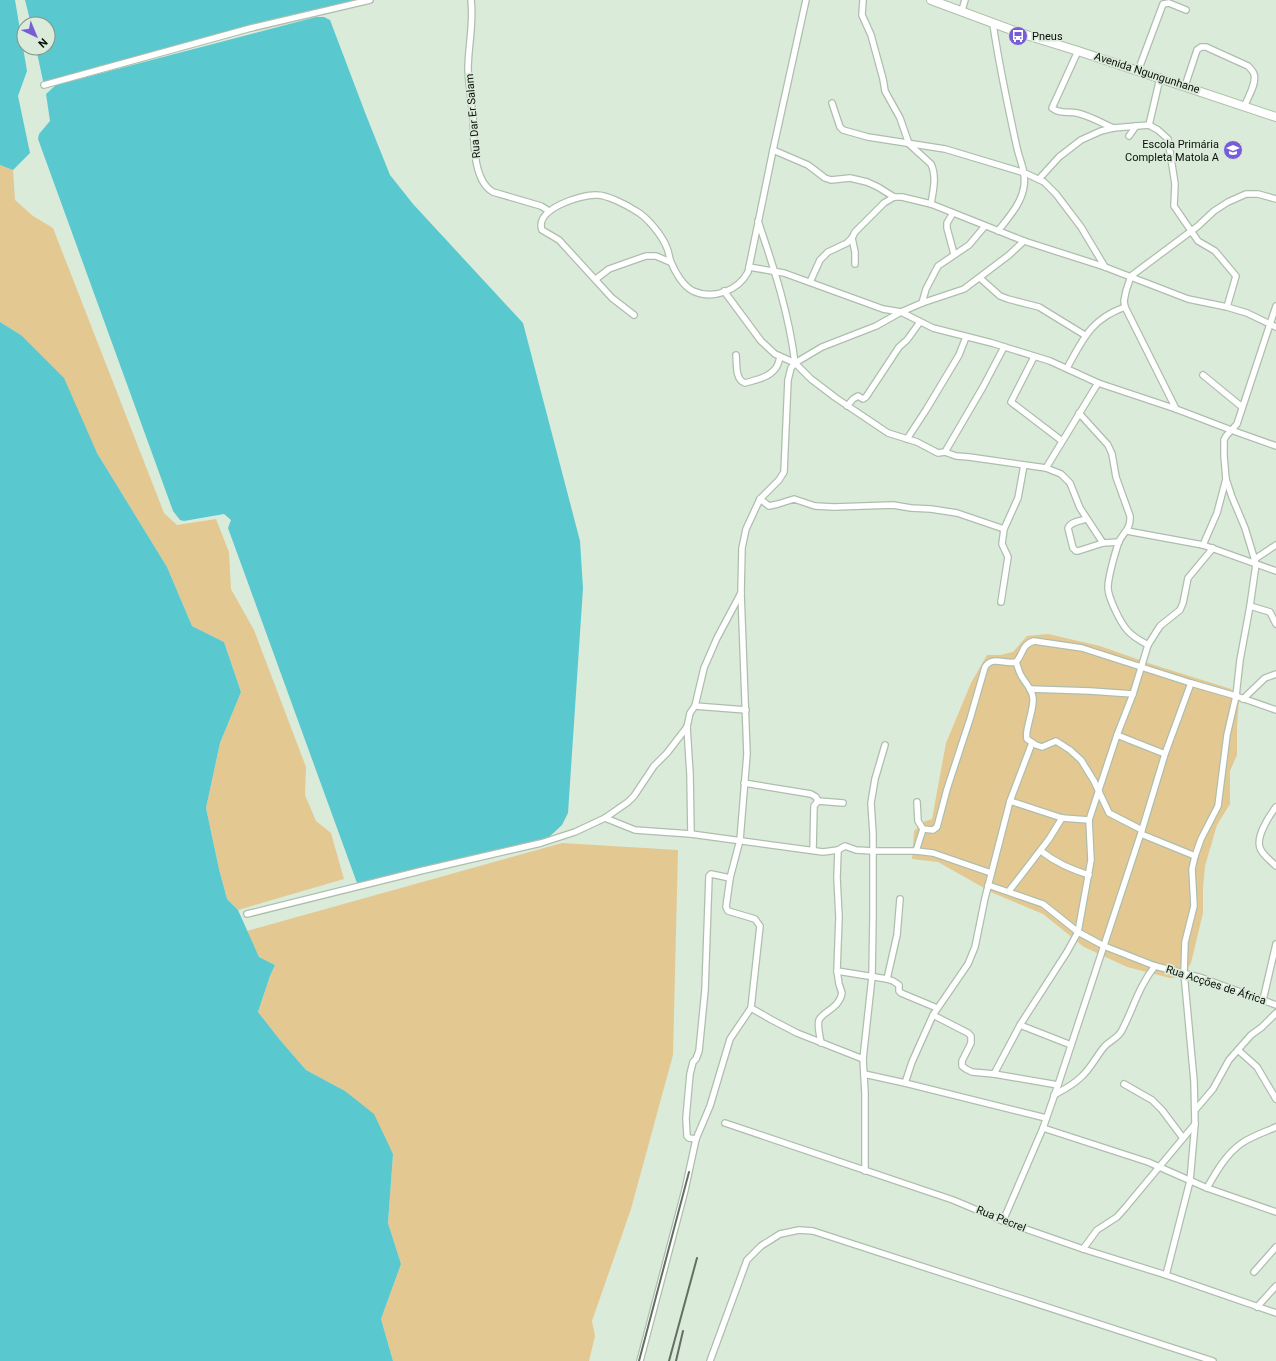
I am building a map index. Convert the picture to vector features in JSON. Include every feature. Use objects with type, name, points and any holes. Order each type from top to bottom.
[{"type":"street","points":[[44,85],[251,28],[370,0]]},
{"type":"street","name":"Rua Dar Er Salam","points":[[471,0],[468,70],[473,118],[474,146],[483,182],[487,189],[493,192],[541,206],[549,211]]},
{"type":"street","points":[[634,315],[612,298],[559,240],[542,230],[542,221],[549,211],[571,200],[584,196],[598,195],[613,200],[636,211],[653,225],[666,246],[670,262],[680,279],[695,292],[717,294],[740,284],[748,272],[806,0]]},
{"type":"street","points":[[863,0],[862,15],[871,35],[885,91],[900,118],[909,144],[931,164],[933,168],[935,175],[931,204]]},
{"type":"street","name":"Avenida Ngungunhane","points":[[932,0],[962,10],[1017,32],[1245,105],[1276,117]]},
{"type":"street","points":[[962,10],[965,0]]},
{"type":"street","points":[[1138,71],[1163,4],[1169,3],[1186,10]]},
{"type":"street","points":[[994,24],[1017,150],[1025,173],[1024,187],[1021,196],[1014,209],[998,231]]},
{"type":"street","points":[[1185,86],[1197,50],[1201,47],[1206,47],[1248,66],[1252,71],[1254,81],[1245,105]]},
{"type":"street","points":[[1078,51],[1052,108],[1056,111],[1076,113],[1086,116],[1113,128]]},
{"type":"street","points":[[1148,125],[1160,78]]},
{"type":"street","points":[[832,103],[840,127],[843,130],[868,137],[945,149],[1025,173],[1039,179],[1051,189],[1069,211],[1081,227],[1105,266]]},
{"type":"street","points":[[1039,179],[1069,148],[1081,140],[1101,131],[1113,128],[1148,125],[1158,130],[1168,139],[1175,184],[1174,206],[1200,243],[1215,251],[1236,276],[1227,307]]},
{"type":"street","points":[[1129,136],[1136,126]]},
{"type":"street","points":[[773,150],[808,165],[825,178],[831,180],[850,178],[867,182],[894,197]]},
{"type":"street","points":[[1176,409],[1125,307],[1126,291],[1130,276],[1198,226],[1214,211],[1236,197],[1246,194],[1258,194],[1276,199]]},
{"type":"street","points":[[810,282],[820,260],[832,249],[847,243],[855,232],[884,203],[894,197],[902,197],[931,204],[1024,241],[1105,266],[1188,299],[1227,307],[1247,313],[1276,327]]},
{"type":"street","points":[[953,213],[947,223],[947,228],[954,254]]},
{"type":"street","points":[[758,221],[775,270],[790,329],[795,364]]},
{"type":"street","points":[[922,303],[926,289],[938,266],[969,245],[984,226]]},
{"type":"street","points":[[852,238],[856,264]]},
{"type":"street","points":[[640,1361],[685,1190],[696,1139],[710,1106],[730,1039],[751,1008],[760,926],[755,919],[730,912],[726,909],[730,878],[740,840],[747,754],[741,593],[742,548],[746,529],[760,499],[779,480],[784,472],[788,380],[791,368],[822,347],[876,326],[922,303],[964,289],[1015,250],[1024,241]]},
{"type":"street","points":[[596,279],[609,269],[646,256],[656,256],[670,262]]},
{"type":"street","points":[[749,267],[775,270],[883,308],[902,312],[934,328],[1034,356],[1067,368],[1098,383],[1176,409],[1276,446]]},
{"type":"street","points":[[980,278],[1000,296],[1039,307],[1086,335]]},
{"type":"street","points":[[724,291],[761,341],[780,357],[795,364],[811,379],[847,406],[884,430],[917,442],[938,453],[945,452],[956,456],[1046,468],[1061,474],[1070,483],[1080,508],[1103,543]]},
{"type":"street","points":[[1166,1275],[1190,1181],[1196,1109],[1184,973],[1185,942],[1194,906],[1192,869],[1205,828],[1218,806],[1227,735],[1236,696],[1240,660],[1250,606],[1255,562],[1245,528],[1226,479],[1224,440],[1237,424],[1276,306]]},
{"type":"street","points":[[1067,368],[1086,335],[1103,317],[1125,307]]},
{"type":"street","points":[[847,406],[856,396],[863,399],[866,397],[899,346],[906,340],[920,322]]},
{"type":"street","points":[[907,439],[959,355],[966,337]]},
{"type":"street","points":[[945,452],[1004,347]]},
{"type":"street","points":[[736,355],[738,378],[745,383],[764,377],[773,371],[776,368],[780,357]]},
{"type":"street","points":[[1034,356],[1011,402],[1062,441]]},
{"type":"street","points":[[1203,376],[1242,408]]},
{"type":"street","points":[[1046,468],[1098,383]]},
{"type":"street","points":[[1079,413],[1108,445],[1112,454],[1116,477],[1130,516],[1130,523],[1127,531],[1119,542],[1109,581],[1108,591],[1124,627],[1135,637],[1148,645]]},
{"type":"street","points":[[1001,602],[1008,557],[1002,544],[1004,529],[1018,498],[1024,465]]},
{"type":"street","points":[[1203,545],[1217,513],[1226,479]]},
{"type":"street","points":[[760,499],[769,506],[794,499],[815,506],[834,507],[893,505],[911,508],[931,508],[957,513],[1004,529]]},
{"type":"street","points":[[1087,519],[1073,523],[1068,528],[1073,548],[1076,551],[1103,543],[1119,542]]},
{"type":"street","points":[[1127,531],[1203,545],[1243,560],[1255,562],[1276,571]]},
{"type":"street","points":[[1255,562],[1276,545]]},
{"type":"street","points":[[994,1074],[1020,1025],[1067,952],[1078,932],[1091,860],[1089,820],[1117,735],[1133,694],[1148,645],[1160,626],[1180,610],[1183,603],[1188,578],[1213,548]]},
{"type":"street","points":[[691,834],[690,774],[687,727],[704,668],[717,638],[741,593]]},
{"type":"street","points":[[1250,606],[1270,612],[1276,624]]},
{"type":"street","points":[[917,802],[918,821],[923,828],[933,830],[937,827],[947,789],[970,720],[985,667],[992,661],[1011,664],[1016,662],[1023,648],[1034,641],[1082,648],[1276,710]]},
{"type":"street","points":[[1016,662],[1021,676],[1030,689],[1033,697],[1033,705],[1025,737],[1032,743],[1044,747],[1056,741],[1070,750],[1081,760],[1094,781],[1111,815],[1142,832],[1195,856]]},
{"type":"street","points":[[1243,699],[1265,678],[1276,674]]},
{"type":"street","points":[[1003,1221],[1043,1128],[1142,832],[1165,754],[1191,683]]},
{"type":"street","points":[[1030,689],[1133,694]]},
{"type":"street","points":[[694,706],[746,710]]},
{"type":"street","points":[[247,914],[541,843],[575,832],[605,818],[628,802],[634,796],[654,766],[667,753],[687,727]]},
{"type":"street","points":[[1117,735],[1165,754]]},
{"type":"street","points":[[905,1083],[912,1062],[933,1015],[968,964],[975,947],[991,872],[1010,801],[1032,743]]},
{"type":"street","points":[[865,1171],[865,1093],[863,1059],[872,977],[872,797],[875,780],[885,745]]},
{"type":"street","points":[[744,783],[811,794],[816,797],[818,801]]},
{"type":"street","points":[[818,801],[843,803]]},
{"type":"street","points":[[813,850],[814,806],[818,801]]},
{"type":"street","points":[[1010,801],[1062,818],[1089,820]]},
{"type":"street","points":[[1276,807],[1259,839],[1259,846],[1261,851],[1276,866]]},
{"type":"street","points":[[605,818],[635,830],[691,834],[823,852],[838,850],[845,846],[856,850],[873,851],[916,850],[933,853],[991,872]]},
{"type":"street","points":[[1009,891],[1040,851],[1062,818]]},
{"type":"street","points":[[916,850],[923,828]]},
{"type":"street","points":[[821,1043],[819,1021],[822,1016],[840,1001],[842,993],[837,971],[839,917],[837,878],[838,850]]},
{"type":"street","points":[[1040,851],[1061,865],[1089,875]]},
{"type":"street","points":[[696,1139],[687,1136],[686,1118],[690,1074],[700,1043],[705,990],[709,876],[711,874],[730,878]]},
{"type":"street","name":"Rua Acções de África","points":[[988,885],[1043,904],[1078,932],[1104,946],[1155,966],[1184,973],[1276,1005]]},
{"type":"street","points":[[887,979],[897,935],[900,899]]},
{"type":"street","points":[[1263,1000],[1276,944]]},
{"type":"street","points":[[1054,1095],[1080,1078],[1089,1069],[1107,1044],[1117,1037],[1136,997],[1155,966]]},
{"type":"street","points":[[837,971],[887,979],[897,983],[901,993],[937,1008]]},
{"type":"street","points":[[751,1008],[797,1033],[863,1059]]},
{"type":"street","points":[[1196,1109],[1213,1089],[1229,1060],[1251,1035],[1262,1027],[1276,1013]]},
{"type":"street","points":[[933,1015],[972,1036],[972,1041],[962,1061],[964,1068],[972,1072],[994,1074],[1058,1085]]},
{"type":"street","points":[[1020,1025],[1071,1045]]},
{"type":"street","points":[[1238,1050],[1256,1067],[1276,1099]]},
{"type":"street","points":[[864,1074],[1046,1118]]},
{"type":"street","points":[[1124,1084],[1152,1100],[1162,1110],[1183,1138]]},
{"type":"street","name":"Rua Pecrel","points":[[725,1123],[954,1200],[1003,1221],[1083,1249],[1166,1275],[1276,1313]]},
{"type":"street","points":[[1083,1249],[1090,1238],[1098,1230],[1117,1217],[1160,1168],[1195,1124]]},
{"type":"street","points":[[1207,1188],[1215,1174],[1242,1142],[1276,1127]]},
{"type":"street","points":[[1043,1128],[1148,1162],[1207,1188],[1276,1212]]},
{"type":"street","points":[[710,1361],[747,1260],[761,1246],[780,1234],[800,1230],[813,1231],[1213,1361]]},
{"type":"street","points":[[1254,1272],[1276,1247]]},
{"type":"street","points":[[1257,1307],[1276,1286]]},
{"type":"shaded area","points":[[0,165],[13,170],[15,200],[33,216],[53,228],[164,513],[177,525],[216,519],[229,552],[231,589],[254,630],[306,767],[305,795],[316,821],[331,833],[344,879],[238,910],[227,899],[206,808],[220,743],[241,692],[224,642],[192,626],[167,567],[97,453],[21,335],[0,322]]},
{"type":"shaded area","points":[[1048,634],[1100,646],[1231,689],[1239,701],[1237,755],[1230,771],[1230,804],[1217,825],[1205,866],[1203,913],[1191,963],[1182,977],[1170,978],[1127,967],[1084,947],[1043,914],[993,893],[938,862],[912,859],[914,831],[923,822],[932,819],[946,743],[971,683],[987,655],[1000,655],[1013,652],[1027,636]]},
{"type":"shaded area","points":[[562,843],[678,850],[673,1055],[631,1209],[592,1321],[595,1336],[589,1361],[393,1361],[381,1319],[401,1264],[388,1223],[393,1154],[345,1091],[306,1070],[258,1012],[275,965],[259,957],[247,931]]},
{"type":"water","points":[[0,0],[15,0],[18,16],[16,16],[16,56],[24,56],[27,71],[18,96],[30,153],[13,170],[0,165]]},
{"type":"water","points":[[25,0],[358,0],[45,82],[43,81],[38,56],[56,56],[56,16],[29,16]]},
{"type":"water","points":[[316,17],[324,17],[330,20],[390,175],[413,204],[523,323],[580,541],[583,588],[568,813],[562,825],[547,839],[528,845],[357,883],[228,528],[231,520],[224,514],[184,521],[180,520],[173,511],[38,139],[39,134],[50,121],[46,94],[56,85]]},
{"type":"water","points":[[0,322],[21,335],[64,378],[97,453],[167,567],[192,626],[224,642],[241,692],[220,743],[206,808],[219,869],[227,899],[238,910],[259,957],[275,965],[258,1012],[306,1070],[345,1091],[374,1114],[393,1154],[388,1223],[401,1264],[381,1319],[393,1361],[0,1361]]},
{"type":"railway","points":[[639,1361],[689,1172]]},
{"type":"railway","points":[[669,1361],[697,1258]]},
{"type":"railway","points":[[676,1361],[683,1331]]},
{"type":"place","name":"Pneus","points":[[1018,36]]},
{"type":"place","name":"Escola Primária Completa Matola A","points":[[1233,150]]}]
